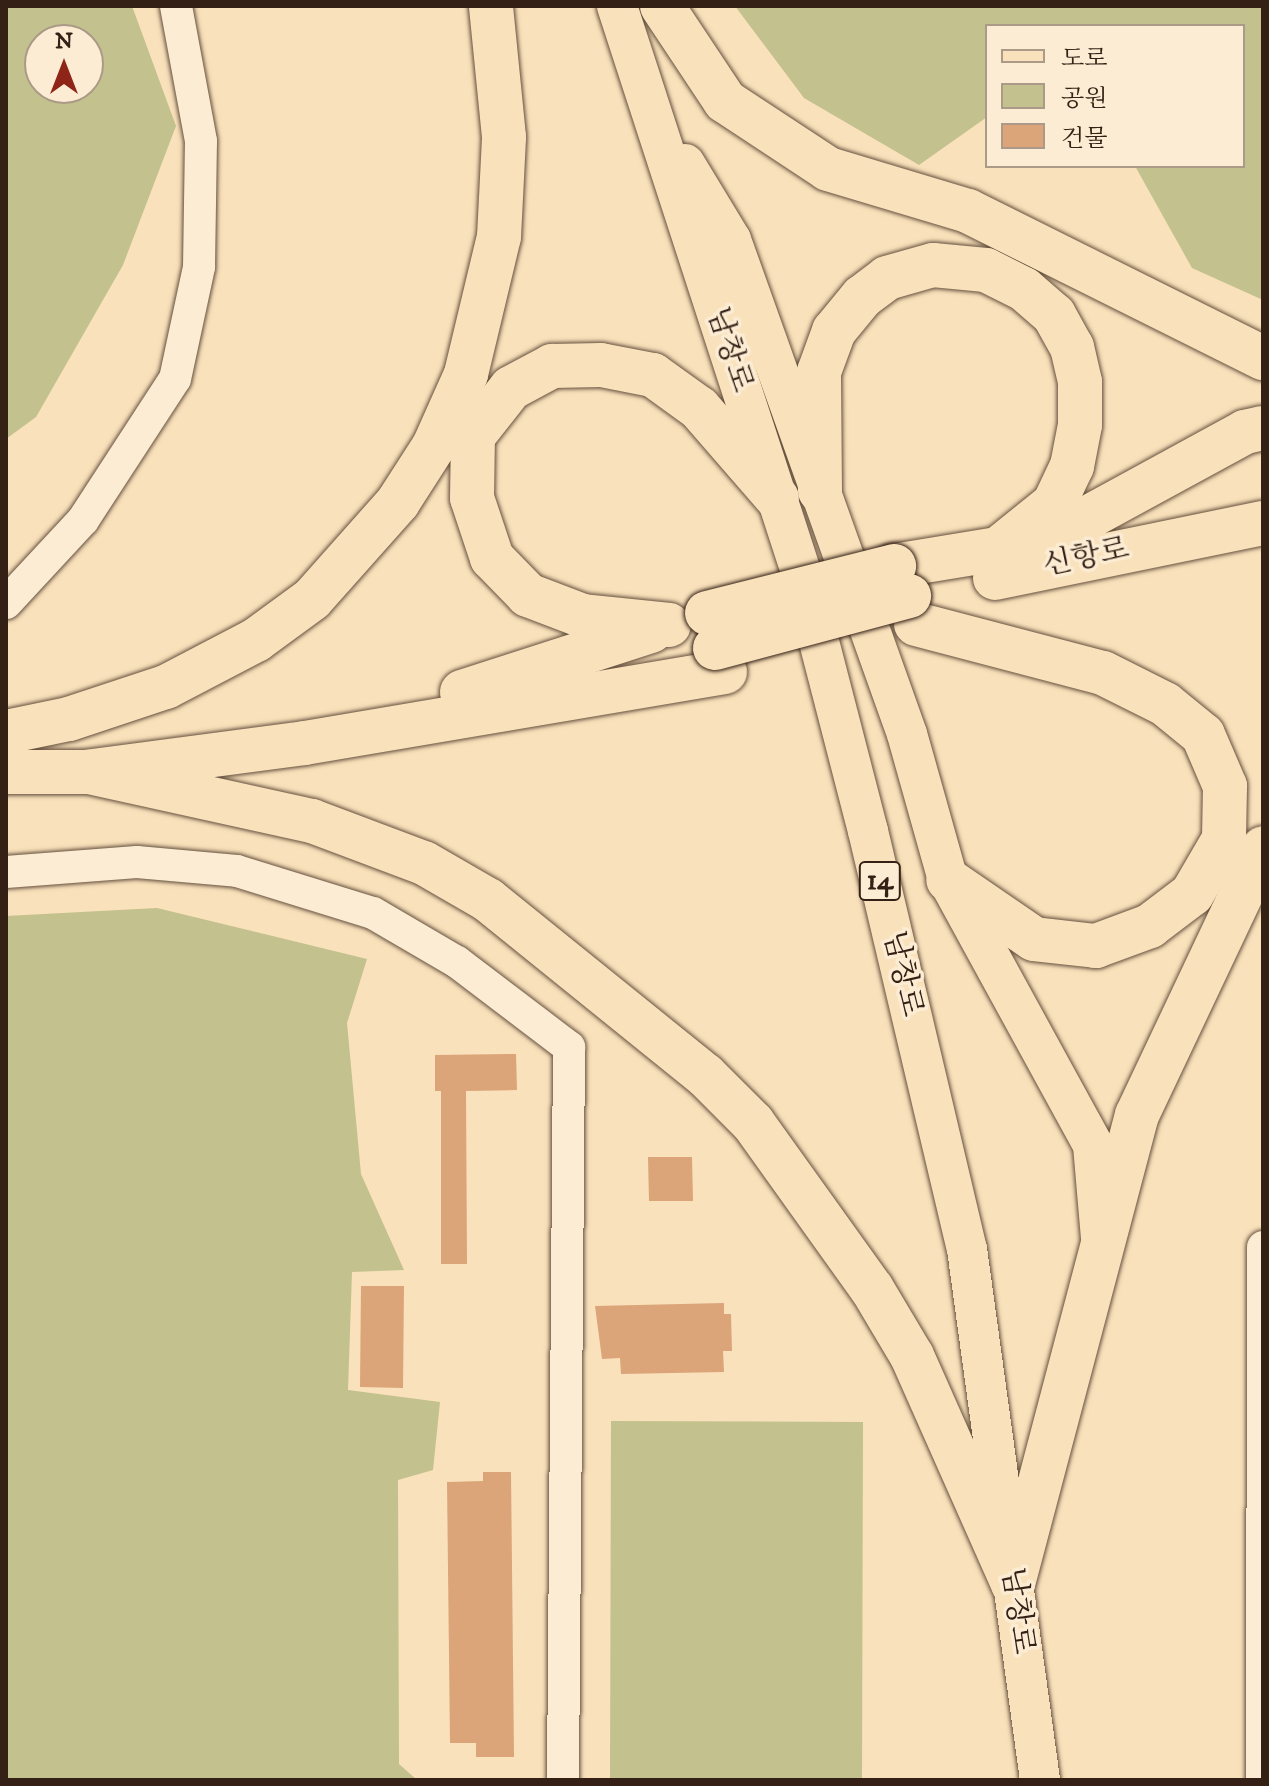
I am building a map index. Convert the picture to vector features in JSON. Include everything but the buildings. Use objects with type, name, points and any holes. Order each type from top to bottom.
[{"type":"highway","points":[[6,732],[69,719],[166,687],[256,640],[312,599],[398,502],[434,446],[466,374],[499,237],[502,91],[491,6]]},
{"type":"highway","points":[[662,6],[725,101],[828,169],[968,211],[1263,358]]},
{"type":"highway","points":[[820,491],[819,372],[834,331],[862,297],[887,278],[933,265],[986,270],[1024,289],[1054,315],[1072,347],[1080,382],[1080,425],[1072,466],[1054,504],[998,549]]},
{"type":"highway","points":[[704,639],[583,616],[528,595],[492,558],[472,498],[473,436],[511,388],[552,366],[601,365],[653,375],[699,408],[777,498]]},
{"type":"highway","points":[[6,745],[80,746],[462,692],[906,596],[998,549],[1067,529],[1245,432],[1263,428]]},
{"type":"highway","name":"신항로","points":[[906,596],[1263,523]]},
{"type":"highway","name":"신항로","points":[[906,596],[1263,549]]},
{"type":"highway","points":[[906,596],[1103,673],[1165,704],[1203,735],[1225,786],[1224,839],[1192,894],[1150,926],[1096,946],[1034,939],[948,880]]},
{"type":"highway","points":[[6,772],[89,772],[305,743],[704,639]]},
{"type":"highway","points":[[89,772],[312,821],[424,863],[488,900],[682,1055],[753,1123],[872,1289],[912,1356],[1013,1584]]},
{"type":"highway","points":[[1013,1584],[1137,1115],[1263,848]]},
{"type":"main road","name":"남창로","points":[[617,6],[777,498],[868,831],[967,1249],[1040,1780]]},
{"type":"main road","points":[[648,103],[731,240],[907,734],[948,880],[1093,1145],[1102,1247]]},
{"type":"street","points":[[6,603],[83,520],[175,379],[199,267],[201,141],[176,6]]},
{"type":"street","points":[[6,872],[137,862],[237,871],[297,889],[373,913],[457,962],[569,1047],[563,1780]]},
{"type":"street","points":[[1262,1251],[1262,1780]]},
{"type":"green space","points":[[6,6],[132,6],[176,126],[123,265],[36,417],[6,439]]},
{"type":"green space","points":[[735,6],[1263,6],[1263,300],[1192,268],[1136,168],[1245,168],[1245,24],[985,24],[985,118],[919,165],[804,98]]},
{"type":"green space","points":[[157,908],[367,959],[347,1023],[361,1174],[404,1270],[352,1272],[348,1390],[440,1402],[433,1470],[398,1480],[399,1764],[417,1780],[6,1780],[6,916]]},
{"type":"green space","points":[[611,1421],[863,1422],[862,1780],[610,1779]]}]
